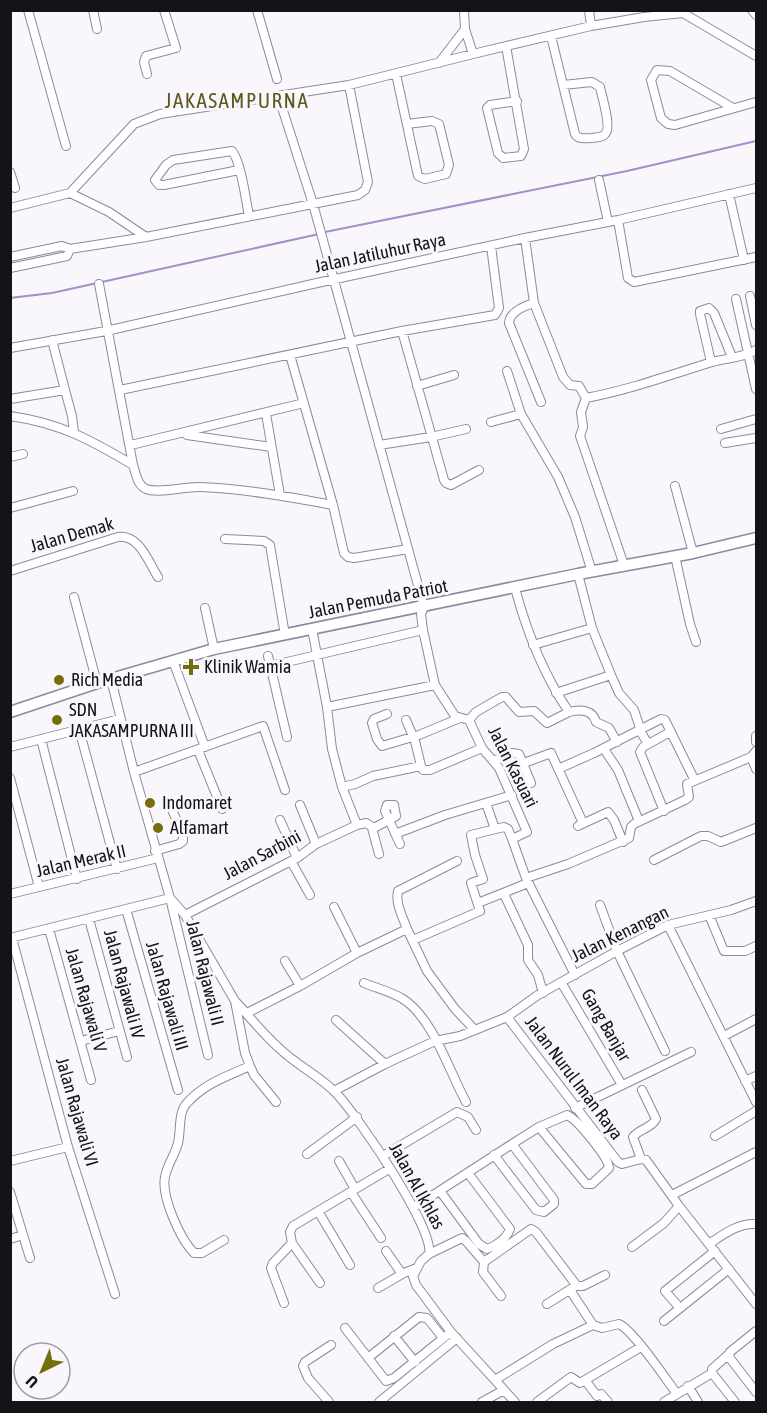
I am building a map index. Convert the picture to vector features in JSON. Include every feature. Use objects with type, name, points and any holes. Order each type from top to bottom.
[{"type":"main road","name":"Jalan Pemuda Patriot","points":[[10,712],[96,683],[214,650],[578,574],[693,553],[756,538]]},
{"type":"street","points":[[28,10],[66,146]]},
{"type":"street","points":[[93,10],[98,29]]},
{"type":"street","points":[[147,74],[144,62],[146,56],[176,48],[164,10]]},
{"type":"street","points":[[257,10],[276,79]]},
{"type":"street","points":[[464,10],[465,29],[473,54]]},
{"type":"street","points":[[589,10],[591,26]]},
{"type":"street","points":[[752,10],[756,15]]},
{"type":"street","points":[[10,208],[70,193],[134,124],[160,114],[349,85],[647,13],[682,12],[756,56]]},
{"type":"street","points":[[439,64],[465,29]]},
{"type":"street","points":[[551,36],[562,85],[576,137],[601,137],[606,134],[608,126],[600,87],[592,82],[562,85]]},
{"type":"street","points":[[506,46],[517,100],[524,152],[519,157],[503,158],[498,153],[487,108],[490,105],[517,100]]},
{"type":"street","points":[[732,108],[670,71],[657,70],[652,75],[651,84],[662,118],[668,124],[675,125],[756,102]]},
{"type":"street","points":[[396,74],[418,176],[425,179],[446,174],[449,165],[439,124],[432,121],[407,124]]},
{"type":"street","points":[[10,256],[64,246],[70,249],[146,237],[354,197],[363,193],[367,186],[349,85]]},
{"type":"street","points":[[278,95],[313,204],[424,607],[421,614],[423,630],[435,685],[455,716],[460,718]]},
{"type":"street","points":[[239,170],[164,185],[159,185],[155,180],[169,162],[230,151],[235,155],[239,170],[249,216]]},
{"type":"street","points":[[10,172],[15,188]]},
{"type":"street","points":[[599,180],[608,222]]},
{"type":"street","name":"Jalan Jatiluhur Raya","points":[[10,348],[106,331],[756,188]]},
{"type":"street","points":[[70,193],[109,212],[146,237]]},
{"type":"street","points":[[729,194],[744,260]]},
{"type":"street","points":[[618,220],[628,278],[632,281],[756,257]]},
{"type":"street","points":[[525,238],[534,303],[563,377],[570,386],[579,386],[586,398],[581,412],[583,427],[580,436],[624,566]]},
{"type":"street","points":[[120,390],[290,356],[350,341],[496,314],[499,308],[498,294],[491,246]]},
{"type":"street","points":[[10,268],[67,256],[70,249]]},
{"type":"street","points":[[99,284],[106,331],[138,483],[147,489],[200,487],[280,495],[333,505]]},
{"type":"street","points":[[750,296],[756,325]]},
{"type":"street","points":[[736,299],[753,352],[756,388]]},
{"type":"street","points":[[534,303],[514,313],[509,323],[542,402]]},
{"type":"street","points":[[711,362],[700,314],[700,311],[704,309],[710,308],[714,313],[732,357]]},
{"type":"street","points":[[402,331],[446,483],[451,485],[479,470]]},
{"type":"street","points":[[52,340],[74,432]]},
{"type":"street","points":[[586,398],[616,392],[711,362],[753,352]]},
{"type":"street","points":[[290,356],[333,505],[344,553],[354,558],[408,549]]},
{"type":"street","points":[[507,371],[521,414],[558,477],[575,517],[592,572]]},
{"type":"street","points":[[417,386],[454,375]]},
{"type":"street","points":[[10,399],[65,390]]},
{"type":"street","points":[[131,445],[304,403]]},
{"type":"street","points":[[266,414],[280,495]]},
{"type":"street","points":[[491,422],[521,414]]},
{"type":"street","points":[[10,416],[34,420],[74,432],[134,465]]},
{"type":"street","points":[[721,429],[756,419]]},
{"type":"street","points":[[379,445],[466,429]]},
{"type":"street","points":[[181,434],[271,447]]},
{"type":"street","points":[[725,443],[756,438]]},
{"type":"street","points":[[10,458],[23,454]]},
{"type":"street","points":[[675,486],[693,553]]},
{"type":"street","points":[[10,508],[73,491]]},
{"type":"street","name":"Jalan Demak","points":[[10,571],[70,551],[126,536],[137,543],[158,577]]},
{"type":"street","points":[[225,539],[264,541],[270,545],[285,635]]},
{"type":"street","points":[[675,556],[696,642]]},
{"type":"street","points":[[578,574],[592,628],[611,675],[621,697],[632,707],[639,729],[648,744]]},
{"type":"street","points":[[515,588],[533,645],[556,693],[569,712]]},
{"type":"street","points":[[74,597],[96,683]]},
{"type":"street","points":[[205,608],[214,650]]},
{"type":"street","points":[[533,645],[592,628]]},
{"type":"street","points":[[312,629],[327,707],[332,749],[342,787],[357,825],[366,824],[372,828],[379,854]]},
{"type":"street","points":[[270,666],[423,630]]},
{"type":"street","points":[[268,656],[287,737]]},
{"type":"street","points":[[173,661],[222,809]]},
{"type":"street","points":[[556,693],[611,675]]},
{"type":"street","name":"Jalan Rajawali II","points":[[111,679],[134,772],[170,898],[208,1055]]},
{"type":"street","points":[[327,707],[435,685]]},
{"type":"street","points":[[470,720],[476,712],[506,697],[519,712],[534,711],[547,723],[569,712],[578,710],[591,712],[597,722],[609,728],[617,742]]},
{"type":"street","points":[[387,714],[374,719],[372,723],[382,746],[460,718]]},
{"type":"street","name":"Jalan Kasuari","points":[[460,718],[470,720],[482,748],[499,768],[512,795],[527,832],[512,839]]},
{"type":"street","points":[[10,747],[120,719]]},
{"type":"street","points":[[558,769],[604,749],[661,719],[665,720],[694,779]]},
{"type":"street","points":[[406,720],[414,736],[423,770],[430,770],[482,748]]},
{"type":"street","points":[[134,772],[263,726],[285,790]]},
{"type":"street","points":[[79,729],[117,869]]},
{"type":"street","points":[[664,811],[640,752],[648,744],[670,732]]},
{"type":"street","points":[[756,736],[756,742]]},
{"type":"street","points":[[41,739],[77,879]]},
{"type":"street","points":[[604,749],[618,770],[639,821]]},
{"type":"street","points":[[493,761],[515,753],[519,754],[531,783]]},
{"type":"street","points":[[524,763],[551,753],[580,824],[609,812],[623,842]]},
{"type":"street","points":[[478,903],[504,894],[527,880],[623,842],[630,836],[631,827],[639,821],[685,801],[688,797],[687,784],[694,779],[754,754],[756,768]]},
{"type":"street","points":[[342,787],[373,776],[421,766]]},
{"type":"street","points":[[10,778],[39,887]]},
{"type":"street","points":[[395,834],[424,822],[512,795]]},
{"type":"street","points":[[486,802],[495,829]]},
{"type":"street","points":[[300,805],[316,844]]},
{"type":"street","name":"Jalan Merak II","points":[[10,894],[117,869],[157,855],[179,844],[183,841],[183,835],[173,812]]},
{"type":"street","points":[[280,820],[310,895]]},
{"type":"street","points":[[372,828],[389,820],[400,844]]},
{"type":"street","name":"Jalan Sarbini","points":[[185,915],[294,859],[316,844],[357,825]]},
{"type":"street","points":[[413,940],[479,912],[471,884],[483,879],[471,835],[506,827],[527,880],[575,975]]},
{"type":"street","points":[[654,860],[701,836],[708,836],[721,842],[756,828]]},
{"type":"street","points":[[458,861],[400,888],[396,894],[407,929],[427,971],[455,1009],[474,1029]]},
{"type":"street","points":[[504,894],[528,945],[528,960],[538,975],[543,993]]},
{"type":"street","points":[[11,938],[170,898],[185,915],[235,1001],[245,1053],[250,1066],[254,1075],[276,1102]]},
{"type":"street","name":"Jalan Kenangan","points":[[334,1091],[435,1041],[460,1036],[507,1017],[561,982],[668,925],[731,910],[756,901]]},
{"type":"street","points":[[600,905],[616,951],[664,1051]]},
{"type":"street","points":[[334,907],[357,953]]},
{"type":"street","name":"Jalan Rajawali III","points":[[126,909],[178,1090]]},
{"type":"street","points":[[709,915],[724,951],[745,951],[754,947]]},
{"type":"street","name":"Jalan Rajawali IV","points":[[89,919],[128,1058]]},
{"type":"street","points":[[668,925],[756,1099]]},
{"type":"street","name":"Jalan Rajawali V","points":[[49,929],[92,1080]]},
{"type":"street","points":[[247,1013],[357,953],[407,929]]},
{"type":"street","name":"Jalan Rajawali VI","points":[[11,938],[68,1147],[115,1294]]},
{"type":"street","points":[[285,961],[300,986]]},
{"type":"street","name":"Gang Banjar","points":[[561,982],[622,1085]]},
{"type":"street","points":[[364,983],[402,998],[415,1009],[435,1041],[466,1102]]},
{"type":"street","name":"Jalan Al Ikhlas","points":[[235,1001],[279,1049],[334,1091],[357,1118],[383,1156],[429,1241],[429,1254],[417,1268]]},
{"type":"street","name":"Jalan Nurul Iman Raya","points":[[507,1017],[618,1162],[623,1164],[641,1159]]},
{"type":"street","points":[[724,1036],[756,1018]]},
{"type":"street","points":[[336,1020],[385,1064]]},
{"type":"street","points":[[81,1041],[119,1031]]},
{"type":"street","points":[[575,1108],[692,1052]]},
{"type":"street","points":[[224,1240],[202,1253],[194,1253],[189,1248],[172,1215],[165,1192],[164,1179],[178,1144],[184,1105],[208,1084],[250,1066]]},
{"type":"street","points":[[745,1081],[756,1076]]},
{"type":"street","points":[[642,1090],[656,1119],[655,1123],[633,1137],[641,1159],[649,1163],[680,1206],[756,1301]]},
{"type":"street","points":[[715,1136],[756,1111]]},
{"type":"street","points":[[383,1156],[457,1112],[468,1117],[476,1130]]},
{"type":"street","points":[[413,1208],[539,1127],[563,1116],[571,1116],[607,1161],[609,1168],[592,1184],[586,1184],[539,1127]]},
{"type":"street","points":[[307,1154],[357,1118]]},
{"type":"street","points":[[494,1155],[536,1210],[544,1212],[554,1204],[554,1200],[512,1144]]},
{"type":"street","points":[[10,1161],[68,1147]]},
{"type":"street","points":[[672,1195],[756,1152]]},
{"type":"street","points":[[339,1161],[353,1191],[381,1238]]},
{"type":"street","points":[[320,1283],[292,1243],[290,1232],[293,1226],[389,1169]]},
{"type":"street","points":[[440,1191],[479,1244],[487,1249],[492,1247],[507,1236],[510,1229],[468,1173]]},
{"type":"street","points":[[10,1192],[30,1258]]},
{"type":"street","points":[[632,1246],[664,1223],[680,1206]]},
{"type":"street","points":[[318,1210],[350,1265]]},
{"type":"street","points":[[679,1307],[666,1290],[734,1228],[756,1224]]},
{"type":"street","points":[[484,1262],[527,1230],[533,1229],[573,1288],[593,1324],[602,1328],[619,1324],[623,1326],[676,1394]]},
{"type":"street","points":[[10,1239],[23,1235]]},
{"type":"street","points":[[429,1254],[462,1238],[484,1262],[483,1272],[501,1296]]},
{"type":"street","points":[[284,1303],[271,1268],[292,1243]]},
{"type":"street","points":[[386,1251],[402,1274]]},
{"type":"street","points":[[378,1288],[417,1268]]},
{"type":"street","points":[[417,1268],[413,1280],[454,1335],[515,1402]]},
{"type":"street","points":[[664,1321],[729,1269]]},
{"type":"street","points":[[547,1304],[573,1288],[583,1286],[605,1275]]},
{"type":"street","points":[[368,1358],[422,1316],[427,1318],[443,1338]]},
{"type":"street","points":[[495,1380],[553,1344],[593,1324]]},
{"type":"street","points":[[345,1328],[386,1381],[415,1362],[443,1338],[454,1335]]},
{"type":"street","points":[[664,1402],[712,1373],[712,1369],[756,1331]]},
{"type":"street","points":[[379,1402],[454,1335]]},
{"type":"street","points":[[394,1336],[415,1362]]},
{"type":"street","points":[[329,1402],[308,1378],[303,1366],[305,1362],[331,1345]]},
{"type":"street","points":[[537,1402],[571,1377],[579,1383],[641,1347]]},
{"type":"street","points":[[729,1354],[756,1392]]},
{"type":"street","points":[[712,1373],[735,1402]]},
{"type":"street","points":[[585,1380],[597,1396],[601,1394],[608,1402]]},
{"type":"street","points":[[688,1386],[698,1402]]},
{"type":"street","points":[[482,1402],[504,1390]]},
{"type":"waterway","points":[[325,232],[627,171],[756,141]]},
{"type":"waterway","points":[[10,298],[52,293],[319,234]]},
{"type":"place","name":"Klinik Wamia","points":[[191,667]]},
{"type":"place","name":"Rich Media","points":[[59,680]]},
{"type":"place","name":"SDN JAKASAMPURNA III","points":[[57,720]]},
{"type":"place","name":"Indomaret","points":[[150,803]]},
{"type":"place","name":"Alfamart","points":[[158,828]]},
{"type":"district","name":"JAKASAMPURNA","points":[[237,101]]}]
